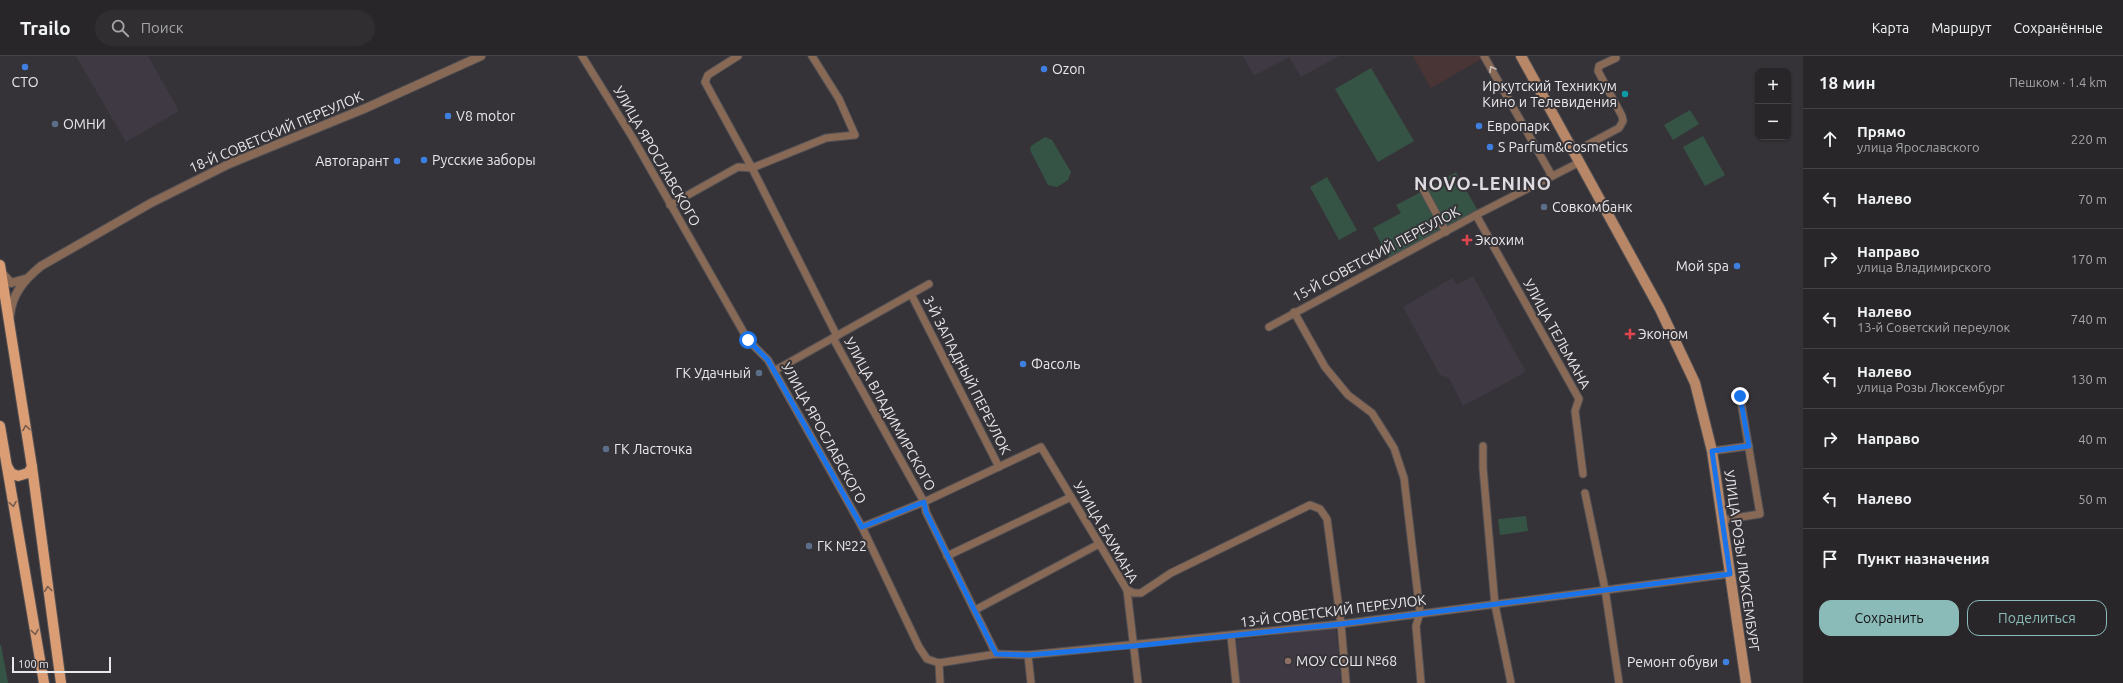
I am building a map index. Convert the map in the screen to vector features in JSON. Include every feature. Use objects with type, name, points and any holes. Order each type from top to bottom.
[{"type":"main road","name":"УЛИЦА РОЗЫ ЛЮКСЕМБУРГ","points":[[1521,56],[1671,329],[1695,383],[1712,451],[1746,683]]},
{"type":"main road","points":[[1,268],[32,467],[61,683]]},
{"type":"main road","points":[[0,426],[44,683]]},
{"type":"main road","points":[[7,466],[11,473],[18,476],[28,473],[32,467]]},
{"type":"street","name":"18-Й СОВЕТСКИЙ ПЕРЕУЛОК","points":[[25,279],[41,266],[151,203],[229,164],[366,108],[482,56]]},
{"type":"street","name":"УЛИЦА ЯРОСЛАВСКОГО","points":[[582,56],[634,140],[748,340],[768,360],[862,527],[919,647],[927,659],[938,663]]},
{"type":"street","name":"УЛИЦА ВЛАДИМИРСКОГО","points":[[738,56],[708,75],[705,82],[752,168],[835,337],[924,502],[926,512],[996,654]]},
{"type":"street","points":[[670,204],[738,167],[752,168],[826,138],[856,135],[839,99],[812,56]]},
{"type":"street","points":[[1484,56],[1552,176]]},
{"type":"street","points":[[1574,152],[1618,128],[1623,121],[1622,116],[1598,71],[1599,66],[1616,58]]},
{"type":"street","name":"15-Й СОВЕТСКИЙ ПЕРЕУЛОК","points":[[1269,327],[1294,312],[1327,297],[1476,215],[1580,162]]},
{"type":"street","points":[[1423,189],[1446,232]]},
{"type":"street","name":"УЛИЦА ТЕЛЬМАНА","points":[[1476,215],[1579,399],[1575,411],[1584,474]]},
{"type":"street","points":[[1,268],[10,283],[25,279]]},
{"type":"street","points":[[9,323],[12,303],[25,279]]},
{"type":"street","name":"УЛИЦА ВЛАДИМИРСКОГО","points":[[774,371],[929,284]]},
{"type":"street","name":"3-Й ЗАПАДНЫЙ ПЕРЕУЛОК","points":[[911,294],[999,467]]},
{"type":"street","points":[[1294,312],[1325,367],[1348,395],[1372,413],[1394,448],[1404,478],[1420,613],[1416,626],[1421,683]]},
{"type":"street","points":[[1722,520],[1760,514],[1740,396]]},
{"type":"street","points":[[1483,446],[1483,468],[1495,605],[1511,683]]},
{"type":"street","points":[[1712,451],[1749,446]]},
{"type":"street","name":"УЛИЦА БАУМАНА","points":[[999,467],[1041,447],[1127,590],[1138,683]]},
{"type":"street","points":[[862,527],[924,502],[999,467]]},
{"type":"street","points":[[1585,493],[1605,589],[1619,683]]},
{"type":"street","points":[[947,556],[1071,497]]},
{"type":"street","points":[[1127,590],[1134,593],[1141,593],[1171,573],[1310,505],[1320,509],[1327,519],[1341,624],[1346,683]]},
{"type":"street","points":[[975,610],[1099,544]]},
{"type":"street","name":"13-Й СОВЕТСКИЙ ПЕРЕУЛОК","points":[[938,663],[996,654],[1028,655],[1134,646],[1341,624],[1730,574]]},
{"type":"street","points":[[1231,636],[1236,683]]},
{"type":"street","points":[[1028,655],[1031,683]]},
{"type":"street","points":[[938,663],[940,683]]},
{"type":"shaded area","points":[[76,56],[148,56],[179,111],[126,142]]},
{"type":"shaded area","points":[[1243,56],[1339,56],[1301,77],[1289,57],[1254,76]]},
{"type":"shaded area","points":[[1413,56],[1481,56],[1483,58],[1431,88]]},
{"type":"shaded area","points":[[1473,276],[1526,372],[1463,406],[1449,378],[1440,375],[1403,307],[1452,278],[1457,285]]},
{"type":"shaded area","name":"МОУ СОШ №68","points":[[1336,628],[1341,683],[1240,683],[1236,640]]},
{"type":"green space","points":[[1371,68],[1414,141],[1378,162],[1335,89]]},
{"type":"green space","points":[[1690,110],[1699,124],[1673,140],[1664,125]]},
{"type":"green space","points":[[1703,136],[1725,175],[1705,186],[1683,147]]},
{"type":"green space","points":[[1045,137],[1052,140],[1071,172],[1068,180],[1057,187],[1048,185],[1030,150],[1031,146]]},
{"type":"green space","points":[[1456,172],[1478,211],[1448,227],[1427,189]]},
{"type":"green space","points":[[1327,177],[1357,230],[1339,240],[1310,187]]},
{"type":"green space","points":[[1421,192],[1442,230],[1389,258],[1373,228],[1401,213],[1396,205]]},
{"type":"green space","points":[[1526,516],[1528,531],[1500,535],[1498,519]]},
{"type":"green space","points":[[1,645],[8,683],[0,683]]},
{"type":"place","name":"СТО","points":[[25,67]]},
{"type":"place","name":"Ozon","points":[[1044,69]]},
{"type":"place","name":"Иркутский Техникум Кино и Телевидения","points":[[1625,94]]},
{"type":"place","name":"V8 motor","points":[[448,116]]},
{"type":"place","name":"ОМНИ","points":[[55,124]]},
{"type":"place","name":"Европарк","points":[[1479,126]]},
{"type":"place","name":"S Parfum&Cosmetics","points":[[1490,147]]},
{"type":"place","name":"Русские заборы","points":[[424,160]]},
{"type":"place","name":"Автогарант","points":[[397,161]]},
{"type":"place","name":"Совкомбанк","points":[[1544,207]]},
{"type":"place","name":"Экохим","points":[[1467,240]]},
{"type":"place","name":"Мой spa","points":[[1737,266]]},
{"type":"place","name":"Эконом","points":[[1630,334]]},
{"type":"place","name":"Фасоль","points":[[1023,364]]},
{"type":"place","name":"ГК Удачный","points":[[759,373]]},
{"type":"place","name":"ГК Ласточка","points":[[606,449]]},
{"type":"place","name":"ГК №22","points":[[809,546]]},
{"type":"place","name":"МОУ СОШ №68","points":[[1288,661]]},
{"type":"place","name":"Ремонт обуви","points":[[1726,662]]},
{"type":"district","name":"NOVO-LENINO","points":[[1483,183]]},
{"type":"route","points":[[748,340],[768,360],[857,521],[862,527],[924,502],[926,512],[986,631],[996,654],[1028,655],[1134,646],[1341,624],[1730,574],[1712,451],[1749,446],[1740,396]]}]
